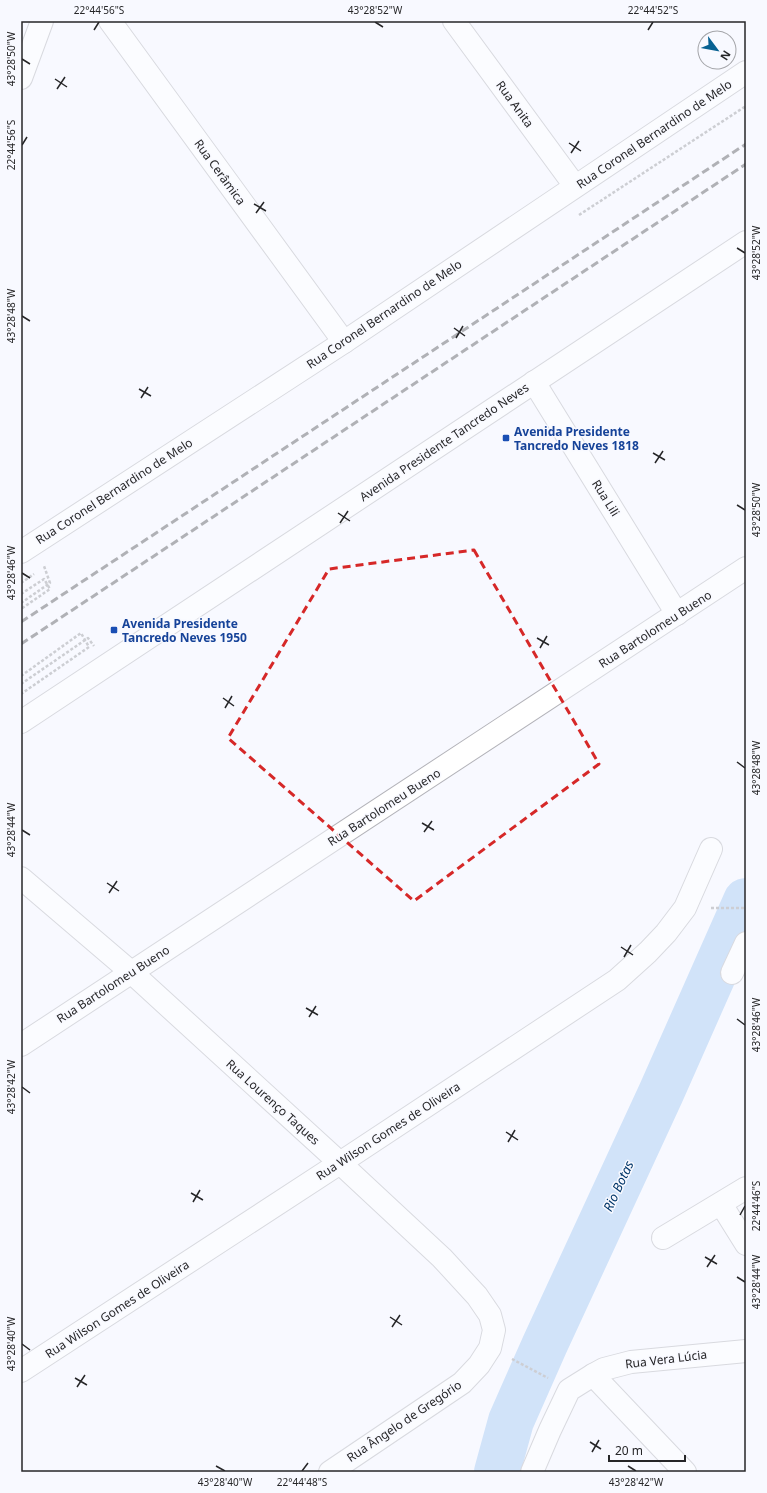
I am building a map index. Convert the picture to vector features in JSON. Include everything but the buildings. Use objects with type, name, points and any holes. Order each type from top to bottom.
[{"type":"street","points":[[21,78],[42,21]]},
{"type":"street","name":"Rua Cerâmica","points":[[110,21],[344,342]]},
{"type":"street","name":"Rua Anita","points":[[454,21],[575,186]]},
{"type":"street","name":"Rua Coronel Bernardino de Melo","points":[[21,552],[344,342],[746,72]]},
{"type":"street","name":"Avenida Presidente Tancredo Neves","points":[[21,722],[746,242]]},
{"type":"street","name":"Rua Lili","points":[[534,382],[677,614]]},
{"type":"street","name":"Rua Bartolomeu Bueno","points":[[21,1045],[746,568]]},
{"type":"street","name":"Rua Wilson Gomes de Oliveira","points":[[21,1371],[617,980],[648,952],[666,933],[685,908],[711,849]]},
{"type":"street","name":"Rua Lourenço Taques","points":[[21,878],[131,972],[442,1258],[477,1296],[490,1315],[494,1330],[490,1348]]},
{"type":"street","points":[[732,973],[746,943]]},
{"type":"street","points":[[663,1238],[746,1188]]},
{"type":"street","points":[[721,1204],[746,1244]]},
{"type":"street","name":"Rua Ângelo de Gregório","points":[[330,1472],[462,1383],[479,1365],[490,1348]]},
{"type":"street","name":"Rua Vera Lúcia","points":[[569,1390],[604,1369],[630,1362],[746,1351]]},
{"type":"street","points":[[593,1375],[685,1472]]},
{"type":"street","points":[[532,1472],[569,1390]]},
{"type":"path","points":[[21,603],[50,583],[42,562]]},
{"type":"path","points":[[21,594],[44,579],[50,589],[21,609]]},
{"type":"path","points":[[21,676],[81,633],[89,647],[21,694]]},
{"type":"path","points":[[21,684],[88,638]]},
{"type":"path","points":[[685,908],[746,908]]},
{"type":"path","points":[[490,1348],[569,1390]]},
{"type":"highlighted area","points":[[474,550],[599,764],[414,901],[228,738],[329,569]]},
{"type":"waterway","name":"Rio Botas","points":[[497,1472],[511,1421],[661,1093],[746,901]]},
{"type":"railway","points":[[21,622],[746,144]]},
{"type":"railway","points":[[21,644],[746,164]]},
{"type":"place","name":"Avenida Presidente Tancredo Neves 1818","points":[[506,438]]},
{"type":"place","name":"Avenida Presidente Tancredo Neves 1950","points":[[114,630]]}]
